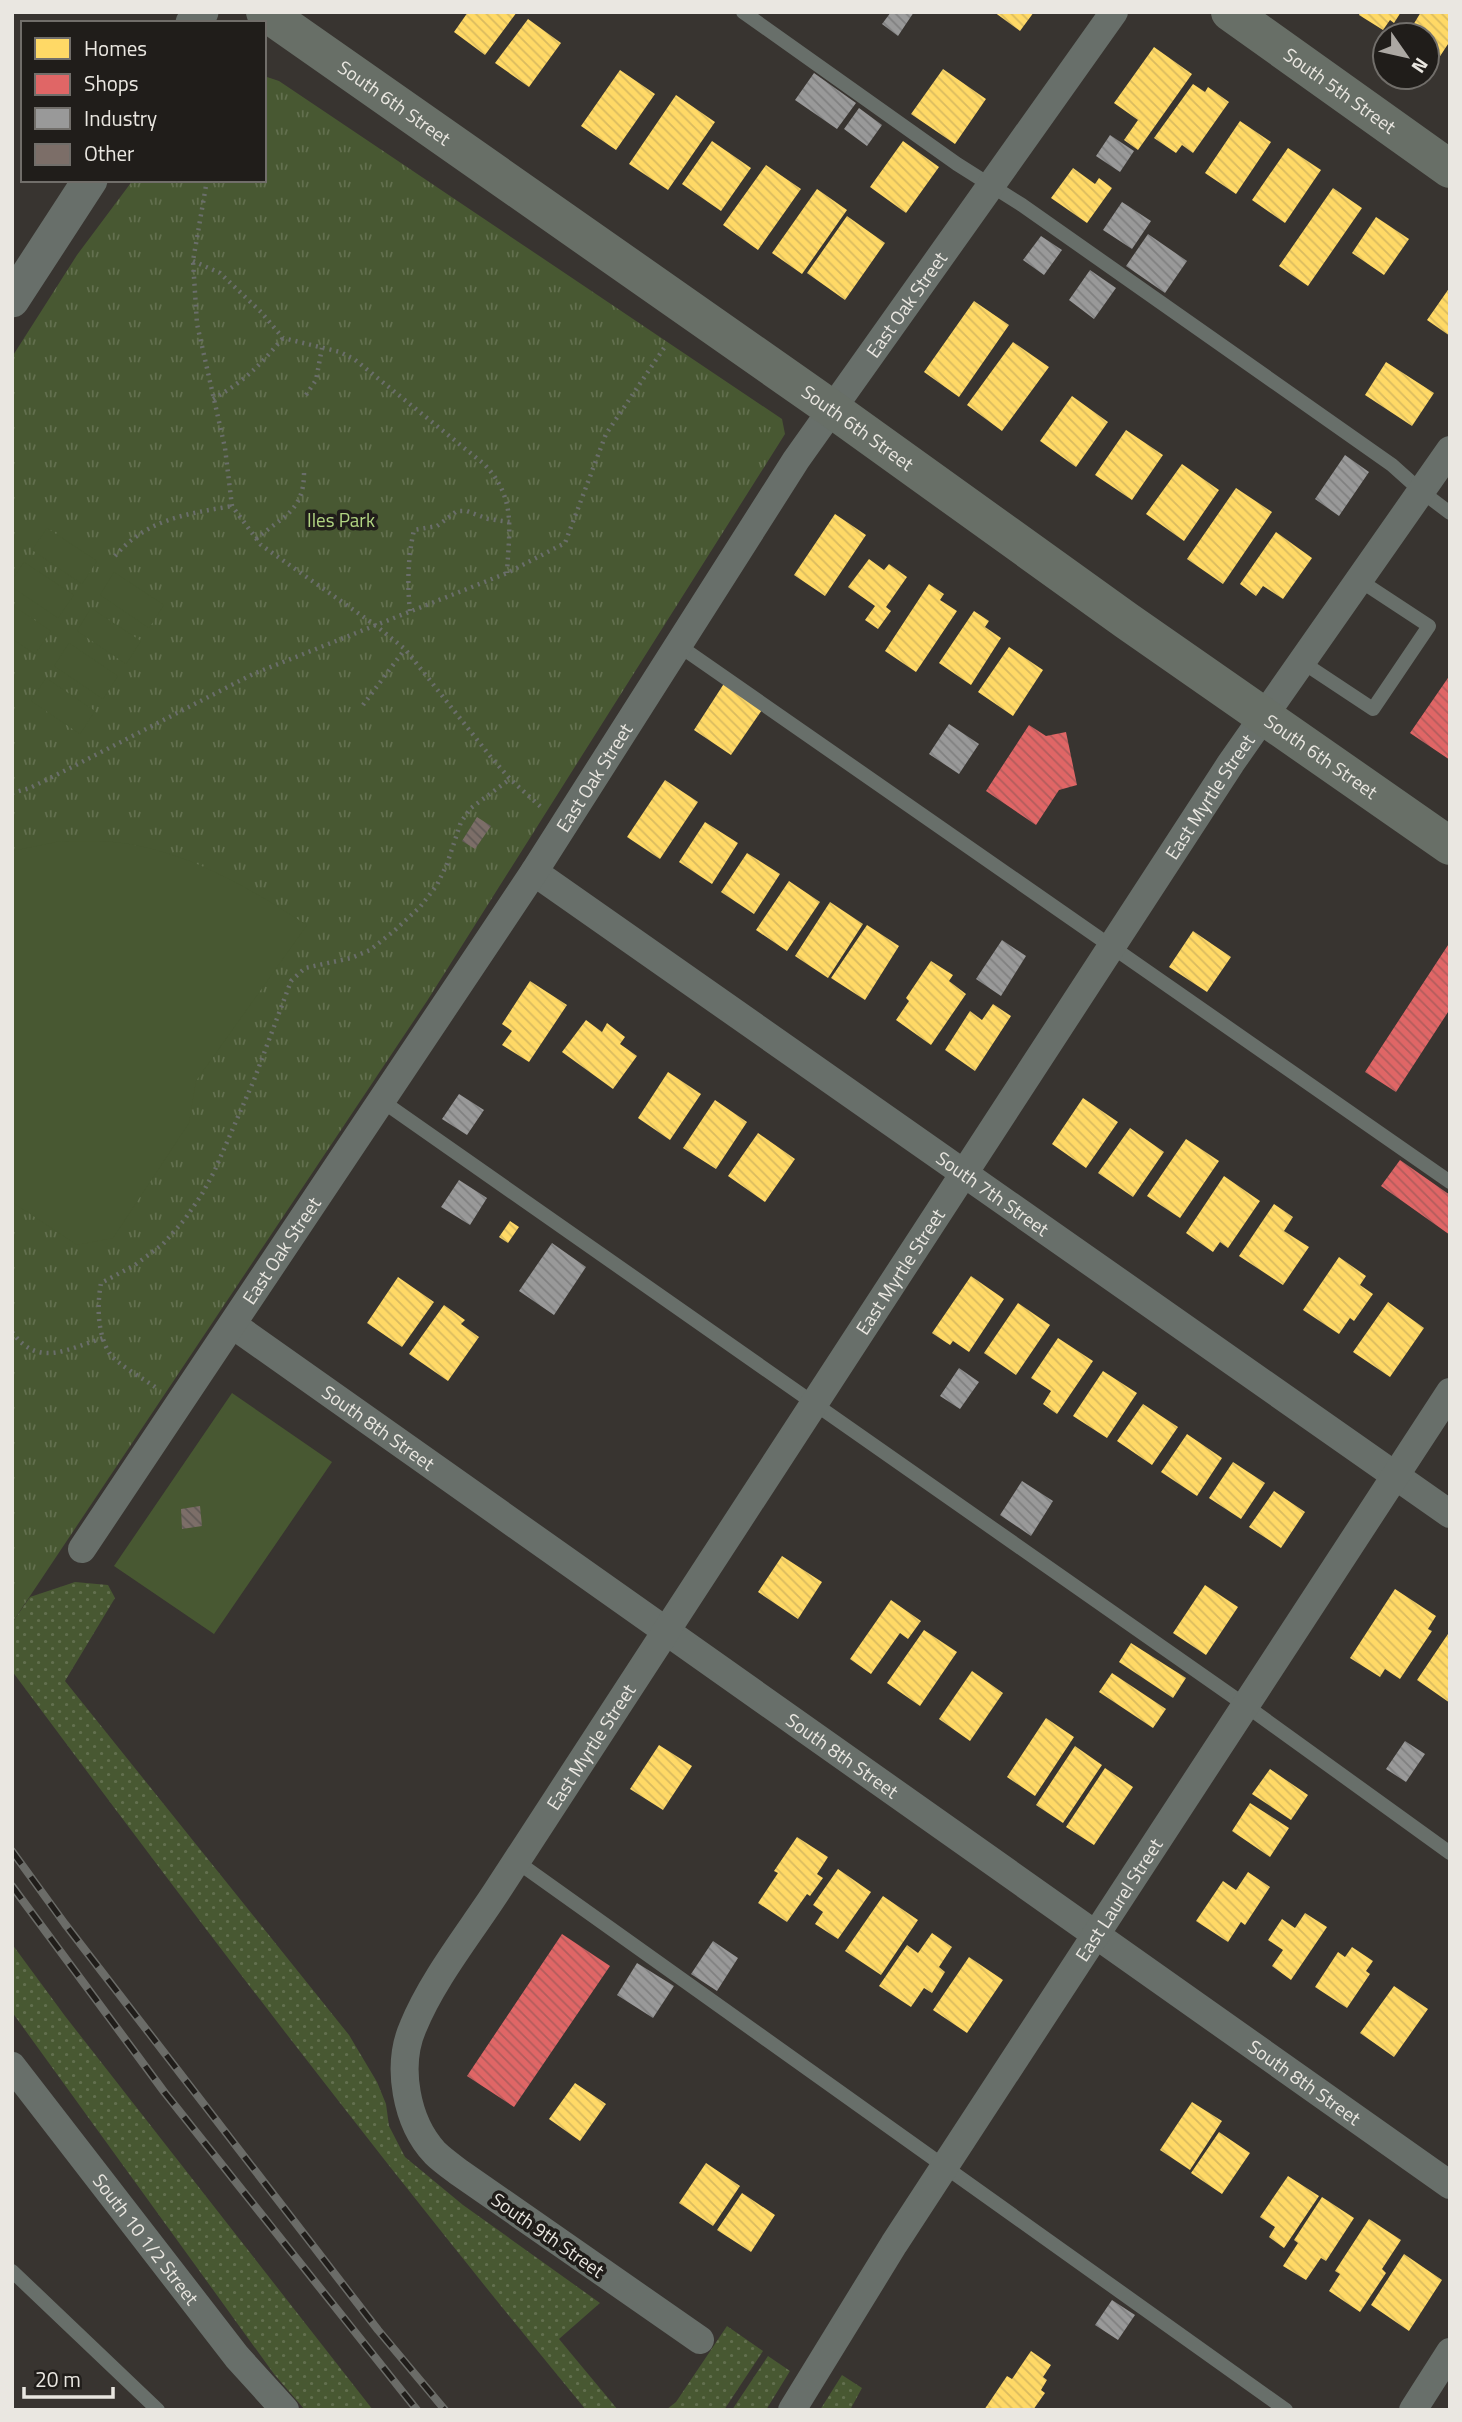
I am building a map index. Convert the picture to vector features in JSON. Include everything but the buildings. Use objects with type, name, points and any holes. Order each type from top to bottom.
[{"type":"main road","name":"South 6th Street","points":[[265,12],[832,409],[1263,717],[1450,846]]},
{"type":"main road","name":"South 5th Street","points":[[1230,12],[1450,169]]},
{"type":"street","name":"East Oak Street","points":[[82,1549],[534,872],[796,460],[1114,12]]},
{"type":"street","points":[[12,300],[89,182]]},
{"type":"street","name":"East Myrtle Street","points":[[412,2115],[405,2080],[407,2052],[412,2029],[425,2002],[1111,947],[1263,717],[1450,450]]},
{"type":"street","name":"South 7th Street","points":[[534,872],[1450,1514]]},
{"type":"street","name":"South 8th Street","points":[[233,1325],[1450,2185]]},
{"type":"street","name":"East Laurel Street","points":[[792,2410],[944,2167],[1450,1392]]},
{"type":"street","name":"South 10 1/2 Street","points":[[12,2066],[237,2357],[285,2410]]},
{"type":"street","name":"South 9th Street","points":[[412,2115],[421,2134],[435,2153],[460,2173],[699,2340]]},
{"type":"street","points":[[1413,2410],[1450,2352]]},
{"type":"lane","points":[[743,12],[1392,465],[1450,513]]},
{"type":"lane","points":[[1302,662],[1374,709],[1429,626],[1359,580]]},
{"type":"lane","points":[[678,645],[1450,1182]]},
{"type":"lane","points":[[382,1101],[1245,1705],[1450,1853]]},
{"type":"lane","points":[[516,1861],[1286,2410]]},
{"type":"lane","points":[[12,2271],[158,2410]]},
{"type":"path","points":[[207,182],[193,261],[197,324],[225,448],[232,506],[261,545],[405,649],[510,779],[545,811]]},
{"type":"path","points":[[193,261],[220,273],[261,312],[282,338],[354,359],[484,464],[498,479],[506,497],[509,522],[507,573]]},
{"type":"path","points":[[214,399],[254,372],[282,338]]},
{"type":"path","points":[[306,395],[316,380],[322,348]]},
{"type":"path","points":[[12,793],[30,788],[253,674],[507,573],[565,543],[606,434],[664,348]]},
{"type":"path","points":[[256,539],[301,499],[304,473]]},
{"type":"path","points":[[115,556],[129,540],[151,527],[180,516],[232,506]]},
{"type":"path","points":[[410,611],[407,589],[409,553],[414,530],[437,526],[457,511],[509,522]]},
{"type":"path","points":[[363,705],[405,649]]},
{"type":"path","points":[[156,1387],[111,1356],[104,1338],[98,1301],[102,1283],[135,1265],[163,1244],[202,1194],[254,1080],[291,981],[305,968],[351,958],[370,950],[412,915],[437,885],[461,822],[471,808],[510,779]]},
{"type":"path","points":[[12,1332],[32,1352],[49,1354],[104,1338]]},
{"type":"green space","name":"Iles Park","points":[[266,77],[279,81],[782,419],[785,434],[427,1001],[12,1623],[12,357],[77,255],[132,182],[266,182]]},
{"type":"green space","points":[[47,528],[97,561],[82,584],[32,550]]},
{"type":"green space","points":[[24,562],[74,595],[58,618],[12,587],[12,580]]},
{"type":"green space","points":[[114,572],[164,605],[149,628],[100,595]]},
{"type":"green space","points":[[12,605],[51,631],[35,654],[12,639]]},
{"type":"green space","points":[[91,608],[141,641],[126,664],[77,631]]},
{"type":"green space","points":[[69,643],[118,676],[103,699],[54,666]]},
{"type":"green space","points":[[46,678],[95,711],[80,734],[31,701]]},
{"type":"green space","points":[[61,841],[121,843],[171,854],[241,885],[307,925],[196,1081],[189,1123],[113,1238],[77,1245],[12,1202],[12,851]]},
{"type":"green space","points":[[232,1393],[332,1462],[214,1634],[114,1566]]},
{"type":"green space","points":[[75,1582],[108,1585],[115,1598],[65,1681],[349,2035],[377,2082],[386,2104],[389,2126],[405,2157],[463,2205],[600,2303],[559,2339],[618,2410],[586,2410],[294,2044],[12,1671],[12,1623],[30,1597]]},
{"type":"green space","points":[[12,1944],[65,2016],[373,2410],[305,2410],[274,2374],[12,2012]]},
{"type":"green space","points":[[727,2326],[763,2351],[724,2410],[666,2410],[676,2402]]},
{"type":"green space","points":[[768,2356],[790,2371],[766,2410],[732,2410]]},
{"type":"green space","points":[[842,2375],[862,2388],[850,2410],[820,2410]]},
{"type":"railway","points":[[12,1851],[65,1924],[378,2330],[445,2410]]},
{"type":"railway","points":[[12,1886],[165,2093],[417,2410]]}]
